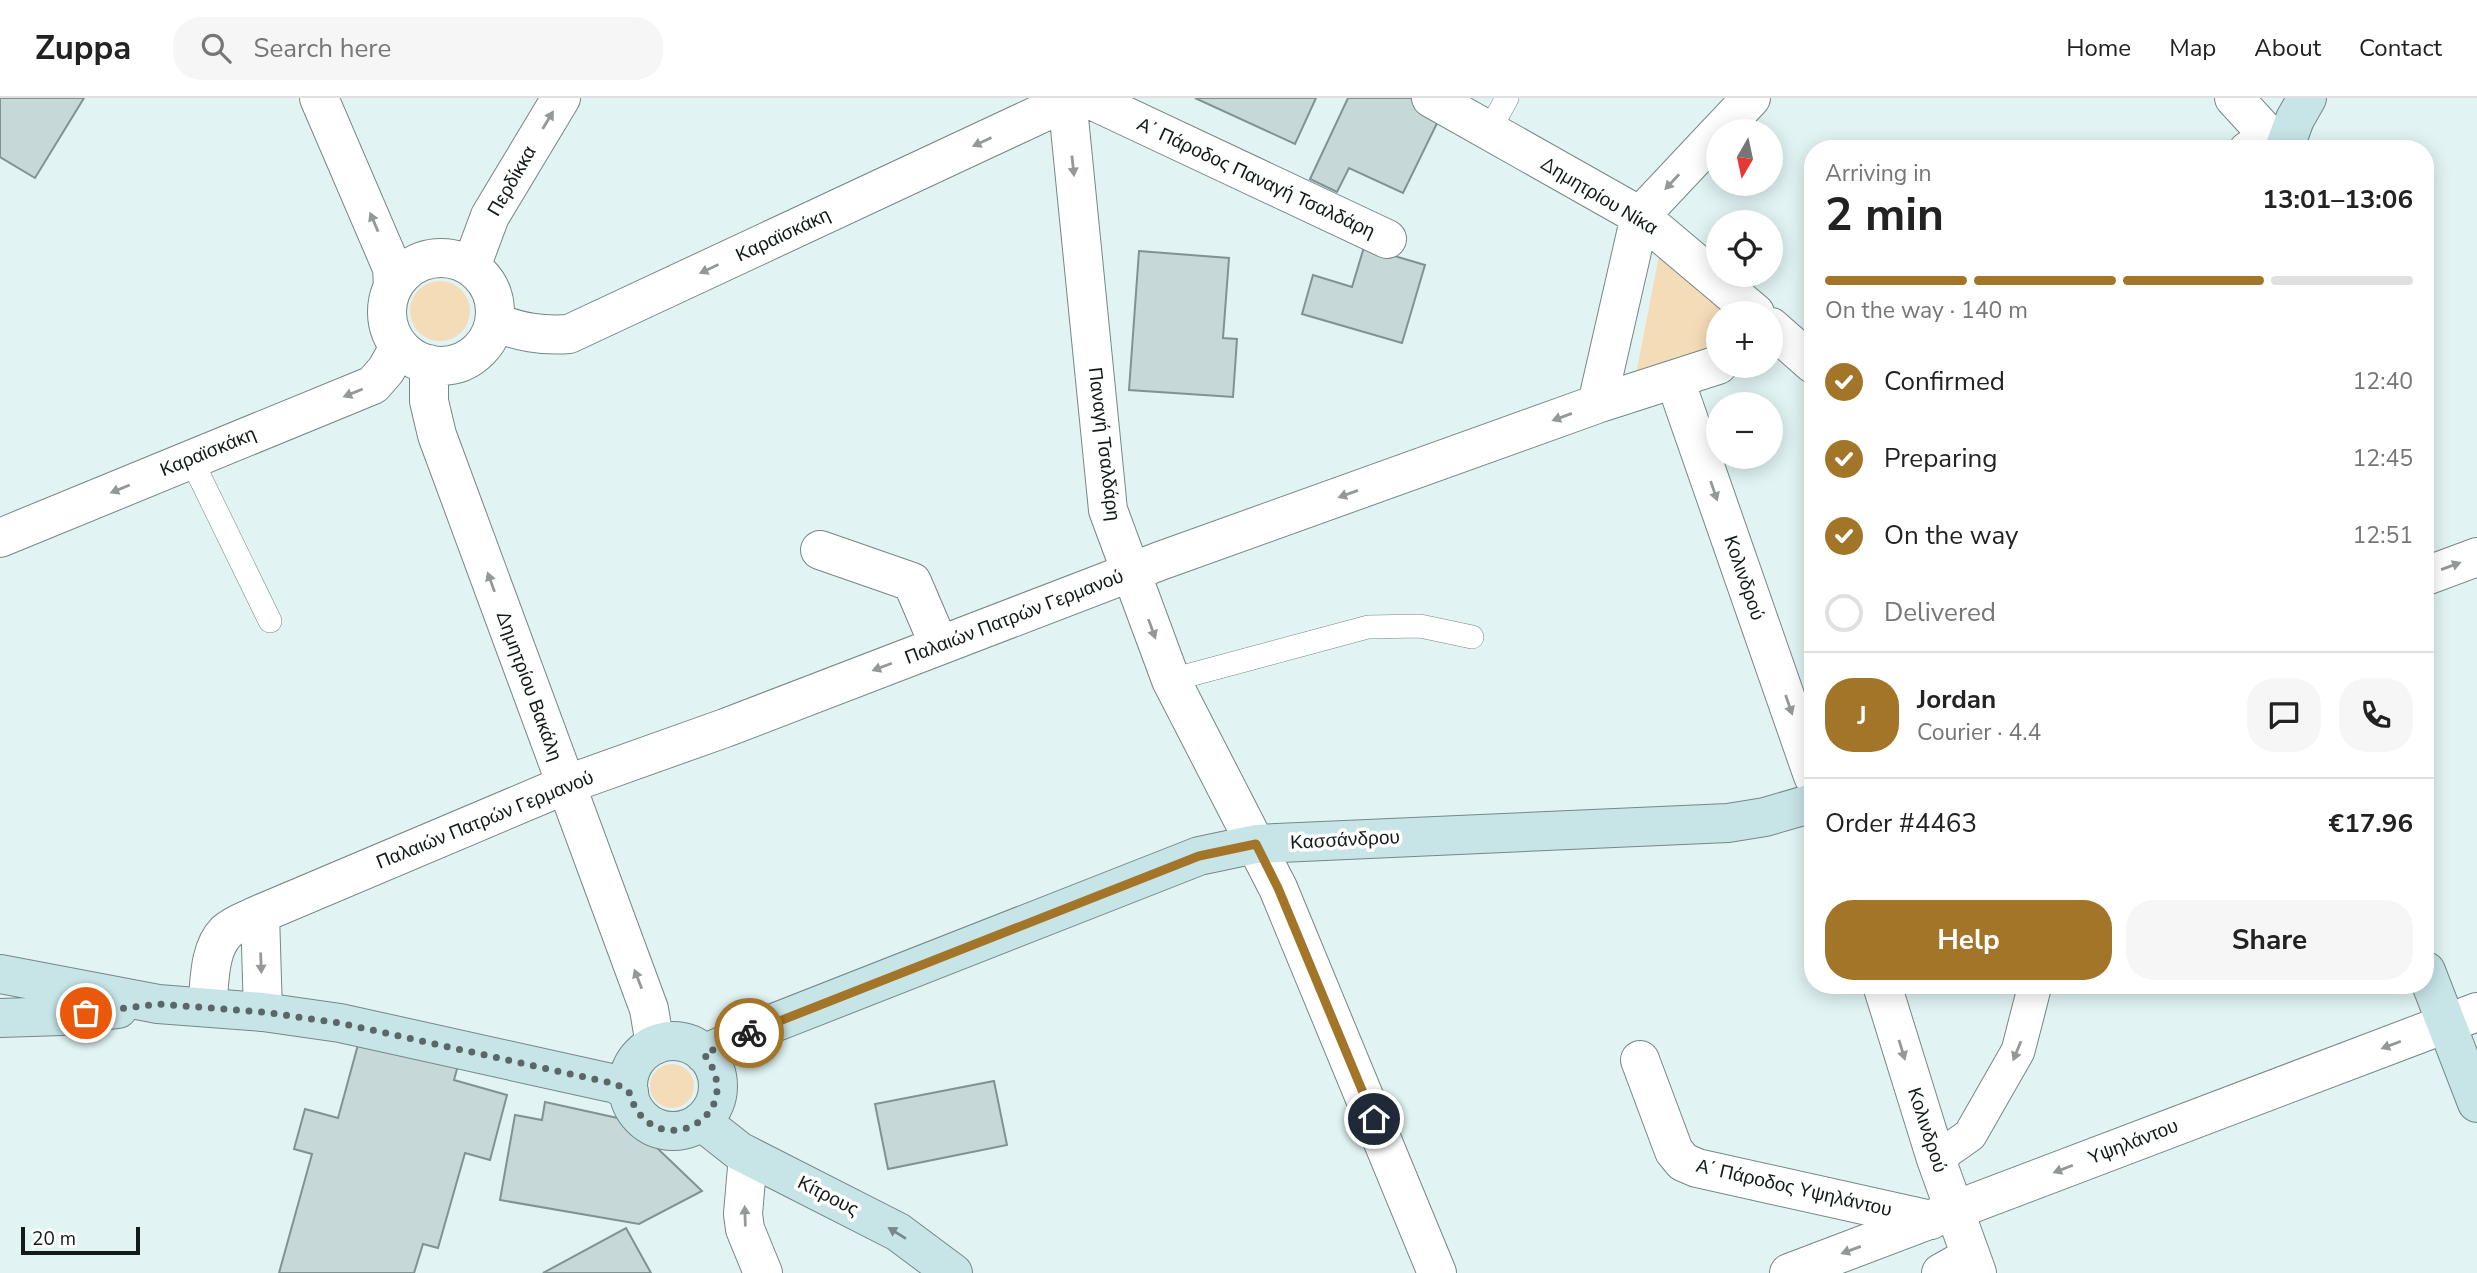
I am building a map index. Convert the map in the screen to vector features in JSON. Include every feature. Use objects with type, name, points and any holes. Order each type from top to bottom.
[{"type":"main road","points":[[2274,140],[2295,119],[2307,98]]},
{"type":"main road","name":"Κασσάνδρου","points":[[704,1054],[761,1028],[1199,856],[1256,844],[1728,823],[1765,817],[1804,806]]},
{"type":"main road","points":[[158,1004],[62,1016],[0,1018],[4,1003],[0,975],[158,1004],[263,1012],[353,1026],[616,1084],[629,1092]]},
{"type":"main road","points":[[2434,981],[2462,1018],[2477,1103]]},
{"type":"main road","points":[[669,1041],[684,1042],[704,1054],[715,1073],[717,1096],[711,1110],[701,1121],[689,1128],[663,1130],[650,1125],[632,1105],[629,1077],[634,1064],[654,1045],[669,1041]]},
{"type":"main road","name":"Κίτρους","points":[[701,1121],[748,1156],[898,1232],[953,1273]]},
{"type":"street","points":[[319,98],[388,257],[392,268],[393,287]]},
{"type":"street","name":"Περδίκκα","points":[[471,267],[490,216],[561,98]]},
{"type":"street","name":"Δημητρίου Νίκα","points":[[1431,98],[1640,216],[1741,301]]},
{"type":"street","points":[[1731,119],[1751,98]]},
{"type":"street","points":[[2234,98],[2267,140]]},
{"type":"street","name":"Α΄ Πάροδος Παναγή Τσαλδάρη","points":[[1073,99],[1387,239]]},
{"type":"street","name":"Καραϊσκάκη","points":[[494,322],[542,336],[569,334],[1073,99]]},
{"type":"street","name":"Παναγή Τσαλδάρη","points":[[1073,99],[1108,510],[1171,680],[1278,888],[1437,1273]]},
{"type":"street","points":[[1597,404],[1640,216],[1706,146]]},
{"type":"street","points":[[436,258],[455,260],[471,267],[483,278],[491,291],[495,307],[494,322],[488,339],[470,356],[446,366],[414,355],[391,333],[387,318],[393,287],[404,273],[419,263],[436,258]]},
{"type":"street","name":"Καραϊσκάκη","points":[[0,538],[373,385],[386,370],[414,355]]},
{"type":"street","name":"Δημητρίου Βακάλη","points":[[414,355],[437,435],[649,1009],[654,1045]]},
{"type":"street","name":"Παλαιών Πατρών Γερμανού","points":[[207,1007],[217,946],[226,932],[260,914],[565,785],[725,728],[1093,589],[1131,572],[1597,404],[1706,369]]},
{"type":"street","name":"Κολινδρού","points":[[1675,380],[1804,750]]},
{"type":"street","points":[[820,550],[912,582],[939,645]]},
{"type":"street","points":[[2434,573],[2477,557]]},
{"type":"street","points":[[260,914],[263,1012]]},
{"type":"street","name":"Κολινδρού","points":[[1885,994],[1936,1159],[1942,1214],[1963,1267]]},
{"type":"street","points":[[1936,1159],[1970,1135],[2018,1051],[2033,994]]},
{"type":"street","name":"Υψηλάντου","points":[[1790,1273],[2462,1018]]},
{"type":"street","name":"Α΄ Πάροδος Υψηλάντου","points":[[1640,1060],[1674,1151],[1683,1162],[1697,1168],[1942,1214]]},
{"type":"street","points":[[748,1156],[743,1214],[745,1229],[762,1273]]},
{"type":"lane","points":[[1489,131],[1507,98]]},
{"type":"lane","points":[[191,459],[270,621]]},
{"type":"lane","points":[[1171,680],[1368,627],[1420,626],[1472,637]]},
{"type":"shaded area","points":[[1659,256],[1719,301],[1706,301],[1706,348],[1636,374]]},
{"type":"shaded area","points":[[440,281],[461,290],[470,311],[461,332],[440,341],[419,332],[410,311],[419,290]]},
{"type":"shaded area","points":[[672,1064],[681,1065],[688,1070],[693,1077],[693,1095],[688,1102],[681,1107],[672,1108],[663,1107],[656,1102],[651,1095],[650,1086],[651,1077],[656,1070],[663,1065]]},
{"type":"building","points":[[0,98],[84,98],[35,178],[0,157]]},
{"type":"building","points":[[1195,98],[1316,98],[1295,144]]},
{"type":"building","points":[[1348,98],[1416,98],[1443,111],[1403,193],[1349,168],[1337,192],[1310,179]]},
{"type":"building","points":[[1364,247],[1425,265],[1402,343],[1302,314],[1313,275],[1352,287]]},
{"type":"building","points":[[1139,251],[1229,258],[1223,338],[1237,339],[1233,397],[1129,390]]},
{"type":"building","points":[[362,1030],[460,1058],[454,1080],[507,1095],[490,1160],[465,1153],[438,1248],[423,1244],[414,1273],[279,1273],[312,1154],[294,1149],[305,1109],[338,1118]]},
{"type":"building","points":[[994,1081],[1007,1145],[888,1169],[875,1104]]},
{"type":"building","points":[[545,1102],[622,1119],[702,1191],[639,1224],[500,1200],[515,1115],[542,1120]]},
{"type":"building","points":[[626,1228],[651,1273],[543,1273]]},
{"type":"way so far","points":[[86,1013],[158,1004],[263,1012],[340,1023],[616,1084],[629,1092],[632,1105],[650,1125],[676,1131],[701,1121],[711,1110],[717,1096],[718,1080],[713,1066],[704,1054],[749,1033]]},
{"type":"route","points":[[749,1033],[1199,856],[1256,844],[1278,888],[1374,1119]]}]
